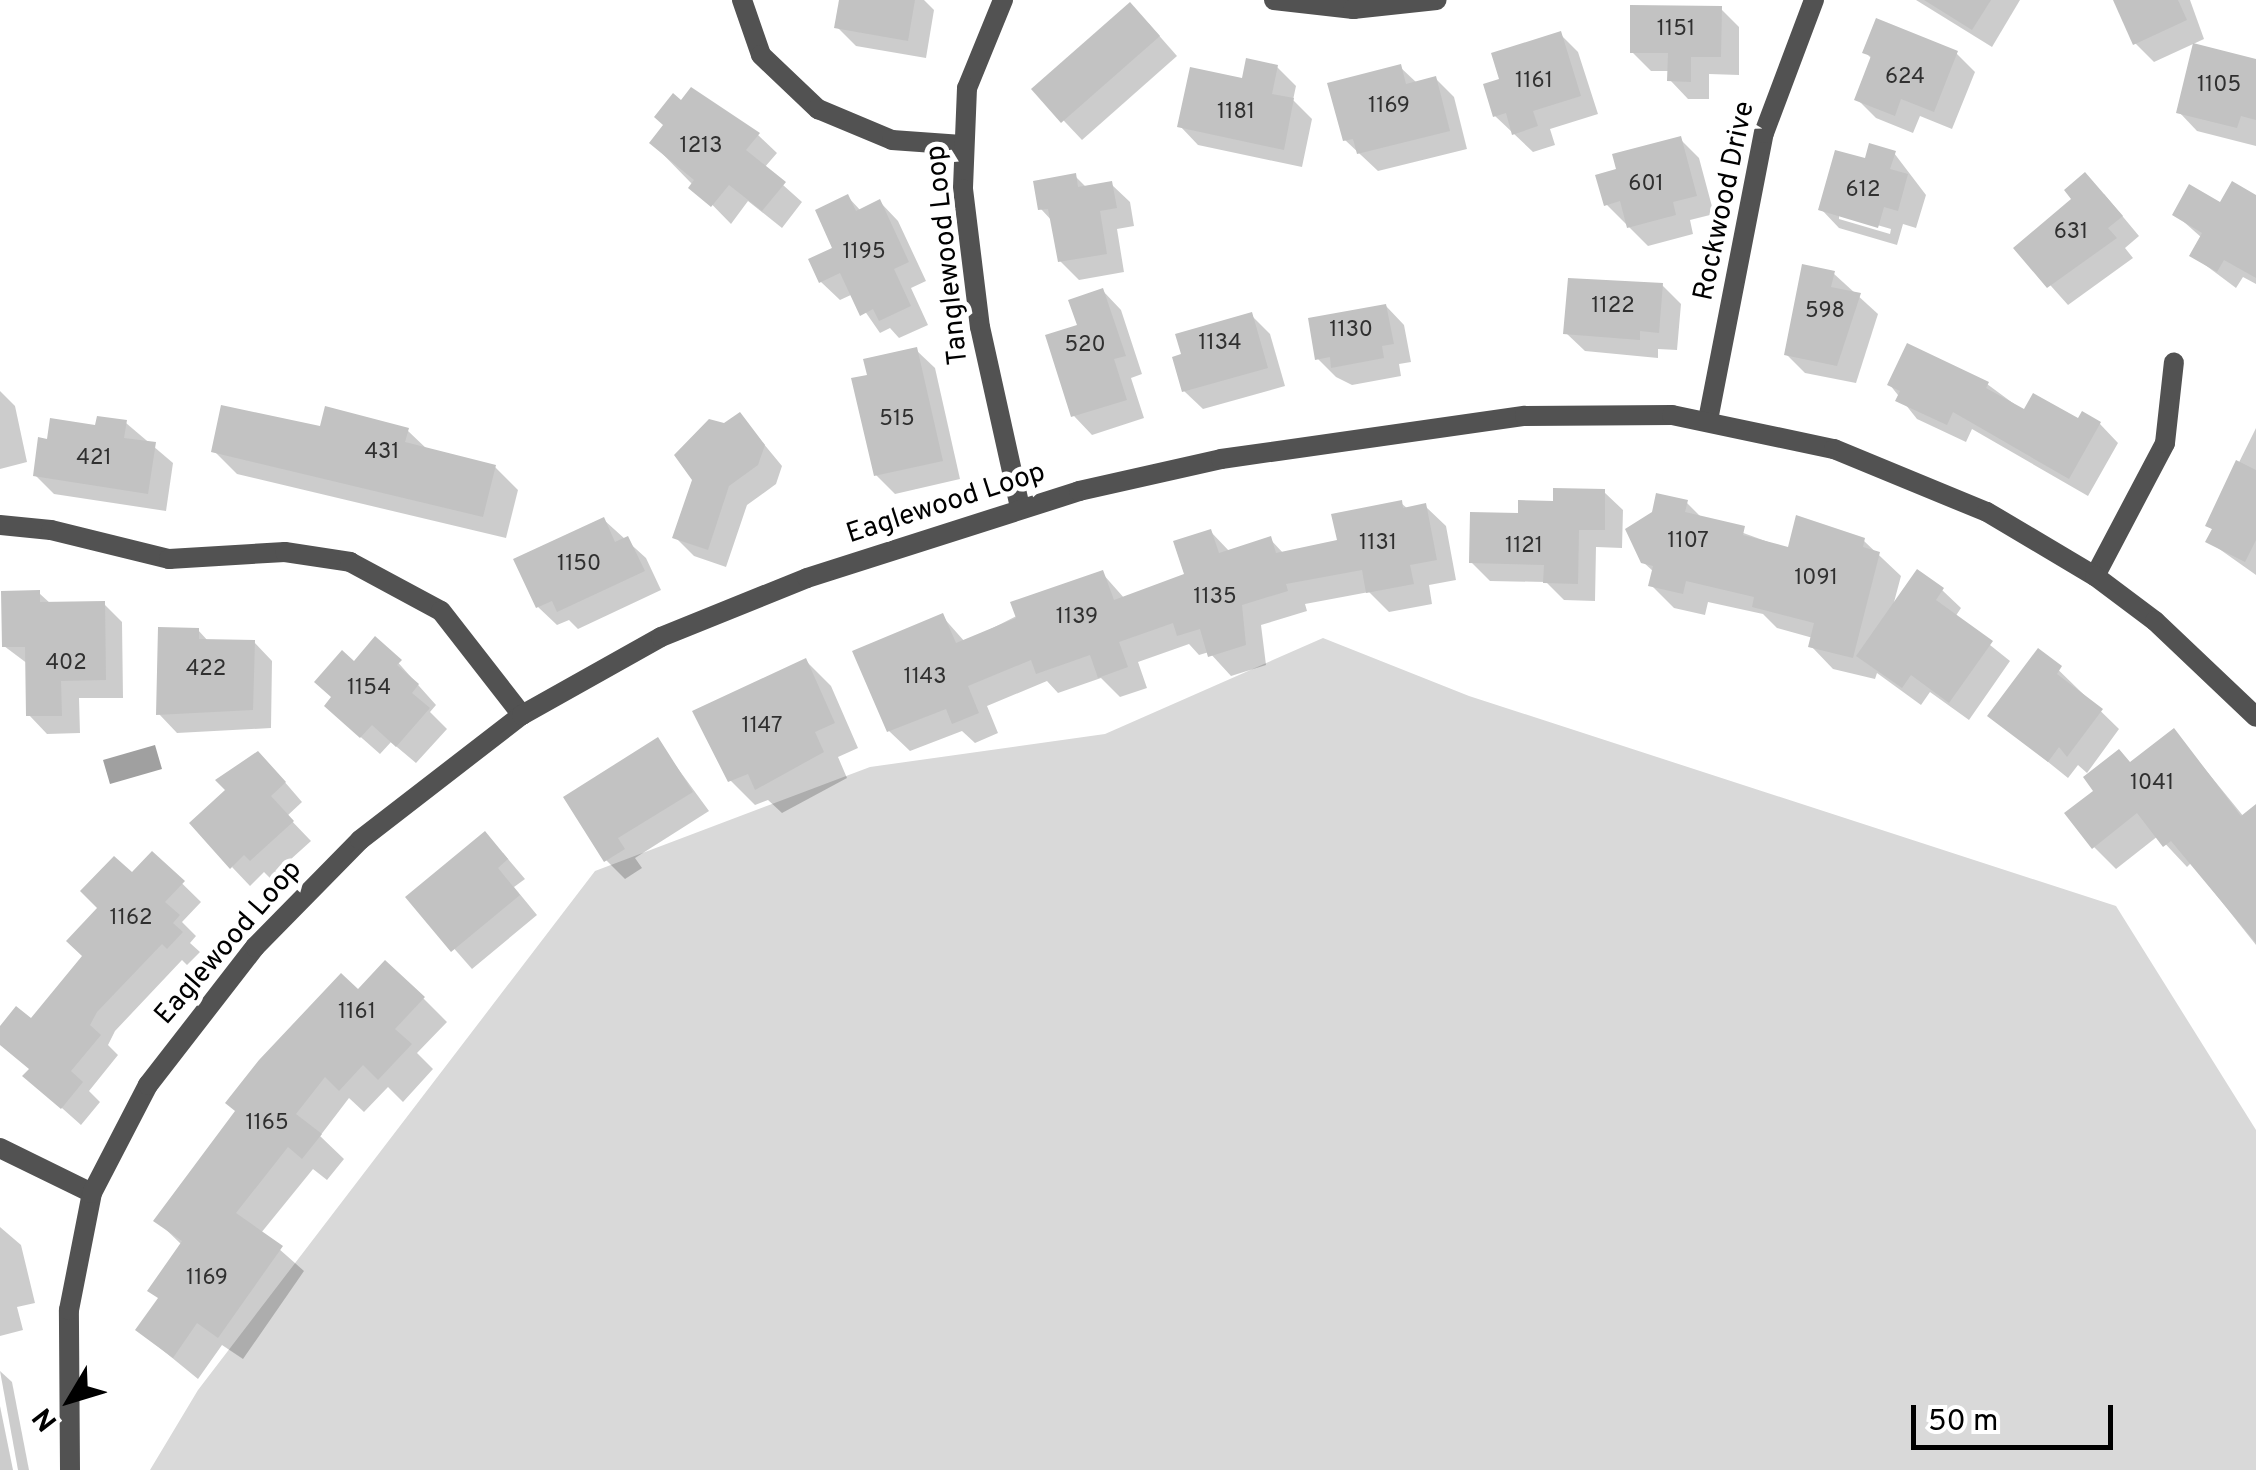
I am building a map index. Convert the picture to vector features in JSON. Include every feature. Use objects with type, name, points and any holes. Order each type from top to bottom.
[{"type":"street","points":[[742,0],[761,54],[818,108],[892,140],[962,145]]},
{"type":"street","name":"Tanglewood Loop","points":[[1003,0],[966,88],[962,145],[980,327],[1020,508]]},
{"type":"street","points":[[1274,0],[1354,9],[1437,0]]},
{"type":"street","name":"Rockwood Drive","points":[[1708,420],[1764,133],[1814,0]]},
{"type":"street","points":[[2094,576],[2165,443],[2174,362]]},
{"type":"street","name":"Eaglewood Loop","points":[[70,1470],[69,1310],[92,1193],[148,1084],[292,907],[398,806],[522,715],[623,657],[734,606],[1020,508],[1221,459],[1483,421],[1604,411],[1708,420],[1834,449],[1920,480],[2094,576],[2184,647],[2256,717]]},
{"type":"street","points":[[0,525],[51,530],[169,559],[284,552],[350,562],[441,611],[522,715]]},
{"type":"street","points":[[0,1148],[92,1193]]},
{"type":"shaded area","points":[[1323,638],[1469,696],[2116,906],[2256,1130],[2256,1470],[150,1470],[198,1390],[595,871],[870,767],[1105,734]]},
{"type":"shaded area","points":[[155,745],[162,769],[110,784],[103,760]]},
{"type":"building","points":[[839,0],[915,0],[908,41],[834,28]]},
{"type":"building","points":[[1924,0],[1991,0],[1972,30]]},
{"type":"building","points":[[2113,0],[2178,0],[2187,20],[2133,45]]},
{"type":"building","points":[[1130,2],[1160,36],[1061,123],[1031,89]]},
{"type":"building","points":[[1630,5],[1722,6],[1721,57],[1691,57],[1691,82],[1667,81],[1668,53],[1630,53]]},
{"type":"building","points":[[1876,18],[1958,51],[1934,112],[1901,99],[1895,116],[1854,100],[1871,56],[1862,53]]},
{"type":"building","points":[[1561,31],[1581,96],[1533,111],[1538,126],[1512,135],[1506,113],[1493,117],[1483,84],[1499,79],[1491,53]]},
{"type":"building","points":[[2193,43],[2256,59],[2256,120],[2241,116],[2237,128],[2176,113]]},
{"type":"building","points":[[1246,58],[1278,65],[1272,94],[1294,98],[1284,150],[1177,127],[1190,67],[1242,78]]},
{"type":"building","points":[[1401,64],[1406,84],[1436,76],[1450,131],[1357,154],[1353,139],[1343,141],[1327,83]]},
{"type":"building","points":[[691,87],[760,133],[746,150],[786,182],[762,211],[729,185],[711,207],[688,188],[694,180],[649,143],[663,125],[654,117],[673,93],[681,100]]},
{"type":"building","points":[[1681,136],[1697,196],[1673,202],[1676,215],[1627,228],[1620,201],[1604,206],[1595,175],[1616,169],[1612,154]]},
{"type":"building","points":[[1869,143],[1896,151],[1890,169],[1908,174],[1898,211],[1884,207],[1878,228],[1818,210],[1835,150],[1865,158]]},
{"type":"building","points":[[2085,172],[2123,216],[2108,228],[2117,238],[2047,288],[2013,248],[2071,199],[2064,190]]},
{"type":"building","points":[[1076,173],[1078,187],[1112,181],[1117,208],[1100,211],[1107,254],[1058,262],[1048,209],[1038,210],[1033,181]]},
{"type":"building","points":[[2232,181],[2256,195],[2256,278],[2224,260],[2217,272],[2189,256],[2202,233],[2172,215],[2189,184],[2220,202]]},
{"type":"building","points":[[848,194],[856,211],[880,199],[909,262],[894,269],[911,306],[879,321],[873,309],[860,316],[840,273],[819,283],[808,259],[832,248],[815,210]]},
{"type":"building","points":[[1802,264],[1835,271],[1831,287],[1861,293],[1837,366],[1784,355]]},
{"type":"building","points":[[1568,278],[1663,283],[1659,333],[1640,331],[1640,340],[1563,334]]},
{"type":"building","points":[[1103,288],[1126,356],[1114,359],[1127,400],[1071,417],[1045,335],[1077,325],[1068,300]]},
{"type":"building","points":[[1386,304],[1394,344],[1382,346],[1384,358],[1331,368],[1330,357],[1315,360],[1308,318]]},
{"type":"building","points":[[1252,312],[1268,368],[1182,392],[1172,357],[1181,354],[1175,334]]},
{"type":"building","points":[[1907,343],[1989,382],[1986,388],[2024,409],[2033,393],[2078,418],[2082,411],[2101,422],[2069,479],[1953,412],[1947,425],[1895,401],[1900,391],[1887,385]]},
{"type":"building","points":[[917,347],[943,461],[874,476],[851,378],[867,375],[863,359]]},
{"type":"building","points":[[221,405],[320,426],[325,406],[409,428],[405,442],[496,465],[483,517],[211,452]]},
{"type":"building","points":[[740,412],[765,445],[758,465],[729,486],[708,550],[672,538],[692,480],[674,455],[709,419],[724,423]]},
{"type":"building","points":[[97,416],[127,420],[124,438],[156,442],[148,494],[33,476],[38,437],[47,439],[50,418],[95,425]]},
{"type":"building","points":[[2236,460],[2256,470],[2256,540],[2245,562],[2205,542],[2212,529],[2205,526]]},
{"type":"building","points":[[1553,488],[1605,489],[1605,530],[1579,530],[1578,584],[1543,583],[1544,565],[1469,563],[1470,512],[1518,513],[1518,500],[1553,501]]},
{"type":"building","points":[[1656,493],[1688,500],[1685,512],[1745,526],[1743,535],[1788,547],[1796,515],[1865,538],[1863,547],[1880,552],[1853,658],[1808,647],[1814,623],[1752,607],[1754,597],[1686,581],[1683,594],[1648,586],[1653,566],[1641,563],[1625,529],[1652,512]]},
{"type":"building","points":[[1402,500],[1403,508],[1426,503],[1437,560],[1410,565],[1414,584],[1366,593],[1362,570],[1286,584],[1288,591],[1242,605],[1246,645],[1208,657],[1200,629],[1177,636],[1173,623],[1119,642],[1128,667],[1098,678],[1090,655],[1036,674],[1031,660],[968,686],[979,713],[952,724],[946,709],[887,732],[852,651],[943,613],[956,643],[1016,618],[1010,602],[1103,570],[1114,600],[1184,574],[1173,541],[1211,529],[1219,553],[1271,536],[1276,553],[1337,540],[1331,514]]},
{"type":"building","points":[[604,517],[615,542],[628,536],[645,571],[557,612],[552,601],[536,608],[513,559]]},
{"type":"building","points":[[1917,569],[1944,588],[1936,600],[1993,641],[1949,703],[1911,675],[1902,688],[1856,656]]},
{"type":"building","points":[[40,590],[40,602],[105,601],[106,680],[61,681],[62,716],[26,716],[25,647],[2,647],[1,591]]},
{"type":"building","points":[[158,627],[199,628],[199,639],[255,640],[253,710],[156,715]]},
{"type":"building","points":[[375,636],[402,660],[397,665],[419,684],[412,693],[430,708],[396,747],[372,725],[360,738],[324,706],[331,697],[314,682],[342,650],[354,661]]},
{"type":"building","points":[[2038,648],[2062,666],[2057,674],[2103,709],[2067,757],[2059,747],[2048,762],[1987,716]]},
{"type":"building","points":[[806,658],[835,723],[815,732],[824,752],[755,790],[748,774],[728,782],[692,711]]},
{"type":"building","points":[[2174,728],[2241,816],[2256,804],[2256,943],[2171,841],[2163,847],[2137,813],[2092,849],[2064,813],[2093,791],[2083,777],[2119,749],[2130,762]]},
{"type":"building","points":[[658,737],[693,792],[618,838],[625,849],[604,862],[563,797]]},
{"type":"building","points":[[258,751],[286,782],[271,796],[294,821],[250,861],[244,855],[230,869],[189,823],[225,790],[215,780]]},
{"type":"building","points":[[485,831],[508,859],[498,868],[520,895],[451,952],[405,897]]},
{"type":"building","points":[[152,851],[185,881],[165,902],[180,915],[173,923],[183,932],[167,949],[162,944],[97,1012],[90,1025],[101,1035],[71,1071],[83,1082],[61,1109],[22,1076],[29,1069],[0,1045],[0,1026],[16,1006],[31,1018],[82,956],[66,941],[97,908],[80,891],[114,856],[132,872]]},
{"type":"building","points":[[385,960],[425,997],[395,1029],[412,1044],[378,1080],[363,1065],[339,1091],[325,1077],[296,1114],[322,1134],[302,1159],[288,1147],[236,1213],[283,1246],[218,1338],[197,1323],[173,1358],[135,1330],[158,1298],[147,1291],[182,1241],[153,1221],[235,1111],[225,1103],[259,1060],[341,973],[358,989]]}]
